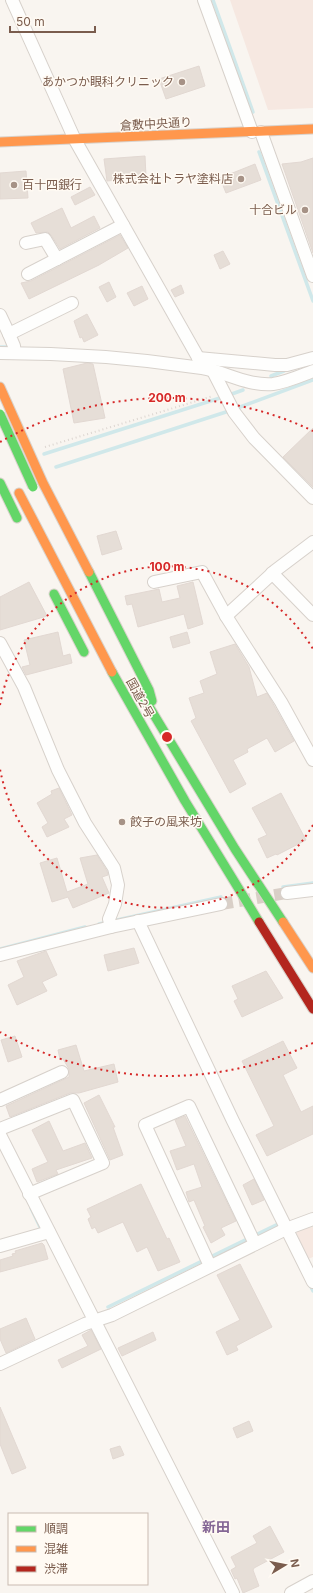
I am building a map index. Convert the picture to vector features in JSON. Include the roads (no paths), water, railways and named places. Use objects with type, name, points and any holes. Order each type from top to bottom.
[{"type":"main road","name":"倉敷中央通り","points":[[0,142],[313,129]]},
{"type":"main road","points":[[0,387],[43,483],[149,690],[155,718]]},
{"type":"main road","points":[[0,414],[35,490]]},
{"type":"main road","points":[[0,483],[3,496],[22,528]]},
{"type":"main road","name":"国道2号","points":[[18,489],[84,621],[145,732],[209,840],[313,1009]]},
{"type":"main road","points":[[48,583],[87,657]]},
{"type":"main road","name":"国道2号","points":[[124,663],[155,718],[235,848],[313,968]]},
{"type":"main road","points":[[163,781],[191,827],[209,840]]},
{"type":"street","points":[[12,0],[75,140],[198,358],[209,370],[233,410],[254,438],[313,498]]},
{"type":"street","points":[[204,0],[313,276]]},
{"type":"street","points":[[28,274],[123,226]]},
{"type":"street","points":[[26,243],[45,239],[57,259]]},
{"type":"street","points":[[9,334],[72,303]]},
{"type":"street","points":[[0,315],[15,350]]},
{"type":"street","points":[[0,353],[15,350],[110,356],[209,370],[232,378],[262,384],[281,382],[313,371]]},
{"type":"street","points":[[198,358],[275,365],[287,365],[313,358]]},
{"type":"street","points":[[226,616],[272,573],[313,542]]},
{"type":"street","points":[[154,582],[202,572],[226,616],[281,702],[313,760]]},
{"type":"street","points":[[272,573],[313,614]]},
{"type":"street","points":[[0,643],[24,686],[58,770],[86,823],[114,868],[118,884],[110,923]]},
{"type":"street","points":[[287,894],[313,890]]},
{"type":"street","points":[[0,955],[110,923],[138,921],[222,904]]},
{"type":"street","points":[[138,921],[313,1282]]},
{"type":"street","points":[[0,1100],[62,1072]]},
{"type":"street","points":[[0,1129],[74,1100],[103,1163],[29,1194]]},
{"type":"street","points":[[208,1261],[145,1125],[188,1106],[253,1239]]},
{"type":"street","points":[[0,1135],[233,1593]]},
{"type":"street","points":[[0,1364],[112,1314],[208,1261],[253,1239],[313,1219]]},
{"type":"street","points":[[0,1246],[49,1232]]},
{"type":"street","points":[[291,1593],[313,1581]]},
{"type":"waterway","points":[[213,0],[253,112]]},
{"type":"waterway","points":[[259,152],[313,301]]},
{"type":"waterway","points":[[0,347],[12,347]]},
{"type":"waterway","points":[[271,376],[284,371]]},
{"type":"waterway","points":[[56,467],[229,411],[313,380]]},
{"type":"waterway","points":[[229,395],[243,390]]},
{"type":"waterway","points":[[44,454],[223,397]]},
{"type":"waterway","points":[[283,887],[313,883]]},
{"type":"waterway","points":[[99,924],[221,897]]},
{"type":"waterway","points":[[0,949],[85,927]]},
{"type":"waterway","points":[[31,1208],[40,1227]]},
{"type":"waterway","points":[[108,1307],[280,1223]]},
{"type":"waterway","points":[[310,1285],[313,1291]]},
{"type":"tunnel","points":[[221,904],[287,893]]},
{"type":"place","name":"あかつか眼科クリニック","points":[[182,82]]},
{"type":"place","name":"株式会社トラヤ塗料店","points":[[241,179]]},
{"type":"place","name":"百十四銀行","points":[[14,185]]},
{"type":"place","name":"十合ビル","points":[[305,210]]},
{"type":"place","name":"餃子の風来坊","points":[[122,822]]},
{"type":"district","name":"新田","points":[[216,1527]]}]
